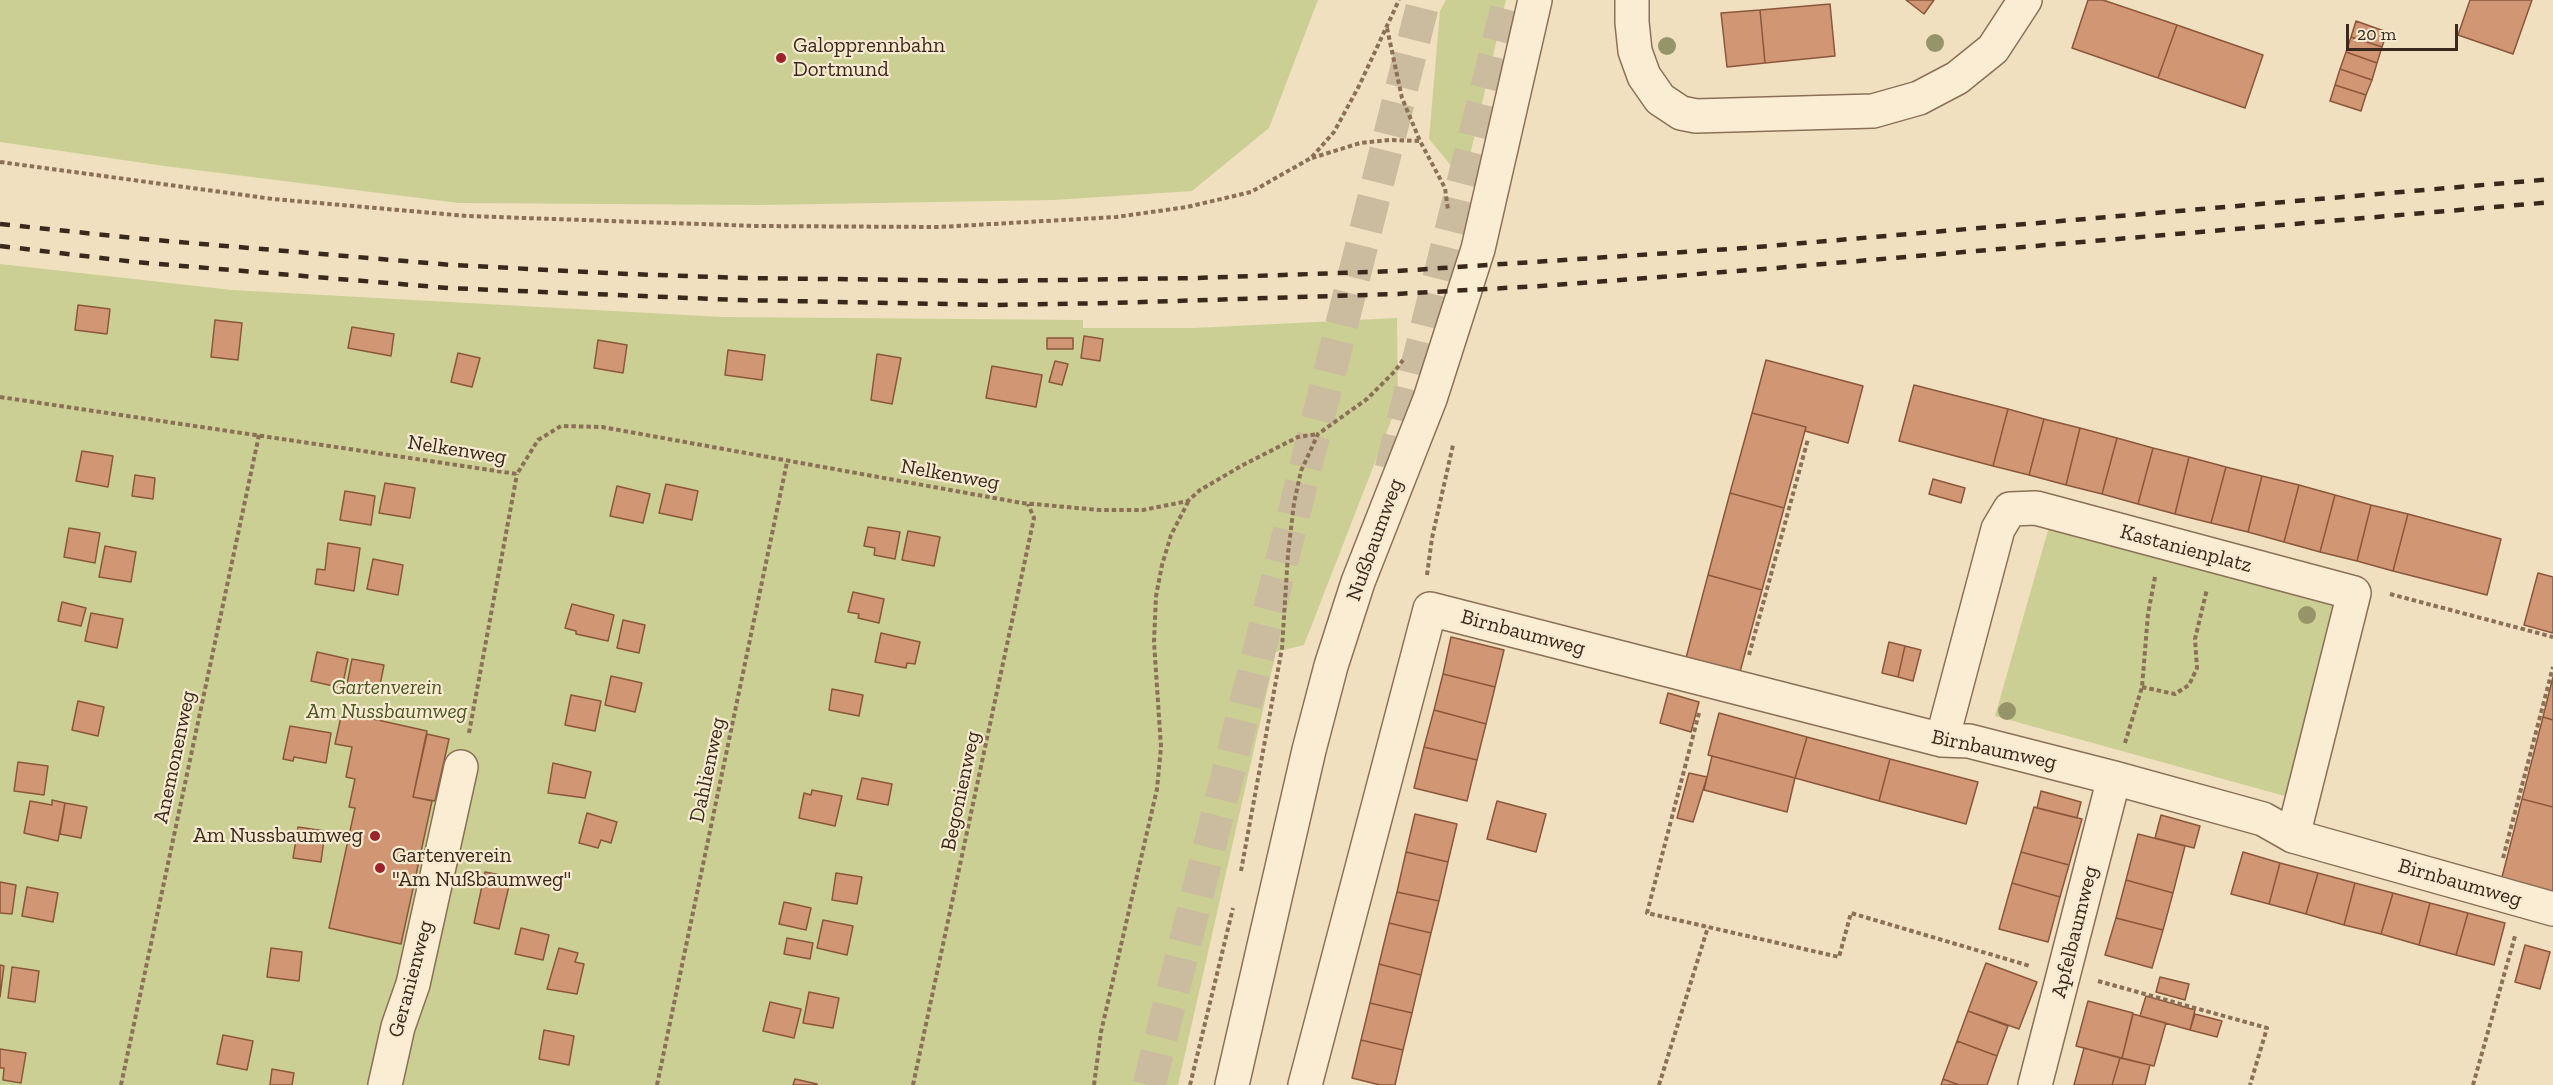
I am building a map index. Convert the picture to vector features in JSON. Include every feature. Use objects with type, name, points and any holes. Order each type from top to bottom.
[{"type":"street","name":"Nußbaumweg","points":[[1233,1085],[1309,750],[1331,666],[1358,582],[1430,399],[1478,249],[1535,0]]},
{"type":"street","points":[[1632,0],[1635,51],[1644,76],[1659,99],[1681,113],[1696,116],[1873,111],[1919,98],[1957,78],[1993,49],[2025,0]]},
{"type":"street","name":"Kastanienplatz","points":[[1942,740],[1998,529],[2010,509],[2036,508],[2354,593]]},
{"type":"street","points":[[2293,836],[2354,593]]},
{"type":"street","points":[[1305,1085],[1430,609]]},
{"type":"street","name":"Birnbaumweg","points":[[1430,609],[1942,740],[1969,741],[2114,778],[2263,819],[2293,836],[2553,909]]},
{"type":"street","name":"Geranienweg","points":[[385,1085],[398,1027],[413,984],[461,767]]},
{"type":"street","name":"Apfelbaumweg","points":[[2035,1085],[2114,778]]},
{"type":"path","points":[[1311,158],[1334,132],[1359,86],[1399,0]]},
{"type":"path","points":[[1387,28],[1402,98],[1420,141],[1445,188],[1448,214]]},
{"type":"path","points":[[0,162],[273,199],[468,216],[757,226],[939,227],[1116,217],[1187,207],[1251,192],[1311,158],[1360,143],[1390,140],[1420,141]]},
{"type":"path","points":[[1094,1085],[1101,1032],[1157,789],[1161,747],[1154,642],[1158,585],[1171,535],[1188,501],[1200,490],[1298,437],[1318,434],[1367,399],[1395,371],[1406,355]]},
{"type":"path","name":"Nelkenweg","points":[[0,397],[517,474],[538,440],[561,426],[602,427],[1028,504],[1099,510],[1143,510],[1188,501]]},
{"type":"path","points":[[1241,873],[1282,648],[1294,502],[1301,471],[1318,434]]},
{"type":"path","name":"Anemonenweg","points":[[121,1085],[259,435]]},
{"type":"path","points":[[1740,688],[1775,551],[1808,439]]},
{"type":"path","points":[[1430,609],[1426,582],[1428,562],[1454,441]]},
{"type":"path","name":"Dahlienweg","points":[[657,1085],[787,462]]},
{"type":"path","points":[[473,716],[517,474]]},
{"type":"path","name":"Begonienweg","points":[[913,1085],[1034,518],[1028,504]]},
{"type":"path","points":[[2114,778],[2142,687],[2148,614],[2161,542]]},
{"type":"path","points":[[2142,687],[2175,694],[2189,685],[2197,668],[2195,639],[2215,556]]},
{"type":"path","points":[[2354,593],[2373,589],[2553,637]]},
{"type":"path","points":[[2494,894],[2553,667]]},
{"type":"path","points":[[1707,680],[1647,913],[1839,957],[1851,914],[2031,966]]},
{"type":"path","points":[[1190,1085],[1233,906]]},
{"type":"path","points":[[1659,1085],[1708,927]]},
{"type":"path","points":[[2473,1085],[2516,931]]},
{"type":"path","points":[[2088,978],[2267,1028],[2250,1085]]},
{"type":"green space","points":[[0,0],[1318,0],[1269,128],[1192,191],[1054,200],[762,205],[459,203],[164,166],[0,142]]},
{"type":"green space","points":[[1446,0],[1506,0],[1464,181],[1429,139],[1440,11]]},
{"type":"green space","name":"Gartenverein Am Nussbaumweg","points":[[0,264],[232,290],[722,317],[1083,320],[1083,328],[1194,328],[1397,318],[1398,403],[1304,645],[1276,652],[1178,1085],[0,1085]]},
{"type":"green space","points":[[2049,527],[2343,602],[2292,798],[1995,716]]},
{"type":"building","points":[[1906,0],[1934,0],[1924,14]]},
{"type":"building","points":[[2088,0],[2103,0],[2177,25],[2158,78],[2072,48]]},
{"type":"building","points":[[2470,0],[2532,0],[2513,54],[2458,35]]},
{"type":"building","points":[[1830,4],[1835,56],[1765,63],[1760,10]]},
{"type":"building","points":[[1760,10],[1765,63],[1727,67],[1721,13]]},
{"type":"building","points":[[2356,21],[2387,32],[2382,47],[2351,37]]},
{"type":"building","points":[[2177,25],[2263,55],[2245,108],[2158,78]]},
{"type":"building","points":[[2351,37],[2382,47],[2377,63],[2346,52]]},
{"type":"building","points":[[2346,52],[2377,63],[2372,80],[2340,69]]},
{"type":"building","points":[[2340,69],[2372,80],[2366,95],[2335,85]]},
{"type":"building","points":[[2335,85],[2366,95],[2361,111],[2330,101]]},
{"type":"building","points":[[78,305],[110,309],[107,334],[75,330]]},
{"type":"building","points":[[215,320],[242,323],[238,360],[211,357]]},
{"type":"building","points":[[352,327],[394,334],[391,356],[348,348]]},
{"type":"building","points":[[1084,336],[1103,339],[1100,361],[1081,358]]},
{"type":"building","points":[[1047,338],[1073,338],[1073,349],[1047,349]]},
{"type":"building","points":[[598,340],[627,345],[623,373],[594,368]]},
{"type":"building","points":[[728,350],[765,355],[762,380],[725,375]]},
{"type":"building","points":[[458,353],[480,358],[472,387],[451,382]]},
{"type":"building","points":[[877,354],[901,358],[892,404],[871,400]]},
{"type":"building","points":[[1766,360],[1863,386],[1848,443],[1805,431],[1806,427],[1752,413]]},
{"type":"building","points":[[1055,361],[1068,364],[1062,385],[1049,382]]},
{"type":"building","points":[[992,366],[1042,375],[1036,407],[986,398]]},
{"type":"building","points":[[1914,385],[2008,409],[1993,466],[1899,441]]},
{"type":"building","points":[[2008,409],[2044,419],[2029,475],[1993,466]]},
{"type":"building","points":[[1752,413],[1806,427],[1784,508],[1730,493]]},
{"type":"building","points":[[2044,419],[2080,428],[2066,485],[2029,475]]},
{"type":"building","points":[[2080,428],[2117,438],[2102,494],[2066,485]]},
{"type":"building","points":[[2117,438],[2153,448],[2138,504],[2102,494]]},
{"type":"building","points":[[2153,448],[2189,457],[2175,514],[2138,504]]},
{"type":"building","points":[[82,451],[113,456],[108,487],[76,481]]},
{"type":"building","points":[[2189,457],[2226,467],[2211,523],[2175,514]]},
{"type":"building","points":[[2226,467],[2262,476],[2248,532],[2211,523]]},
{"type":"building","points":[[135,475],[155,478],[153,499],[132,496]]},
{"type":"building","points":[[2262,476],[2299,485],[2284,542],[2248,532]]},
{"type":"building","points":[[1933,479],[1965,488],[1961,503],[1929,494]]},
{"type":"building","points":[[385,483],[415,488],[410,518],[379,513]]},
{"type":"building","points":[[666,484],[698,491],[692,520],[659,513]]},
{"type":"building","points":[[2299,485],[2335,495],[2320,552],[2284,542]]},
{"type":"building","points":[[617,486],[650,494],[643,523],[610,516]]},
{"type":"building","points":[[345,491],[375,496],[371,525],[340,520]]},
{"type":"building","points":[[1730,493],[1784,508],[1762,590],[1708,575]]},
{"type":"building","points":[[2335,495],[2371,505],[2357,561],[2320,552]]},
{"type":"building","points":[[2371,505],[2408,514],[2393,571],[2357,561]]},
{"type":"building","points":[[2408,514],[2501,539],[2487,595],[2393,571]]},
{"type":"building","points":[[868,527],[900,532],[895,559],[874,555],[875,548],[864,546]]},
{"type":"building","points":[[69,528],[100,533],[95,563],[64,557]]},
{"type":"building","points":[[908,531],[940,537],[934,566],[902,560]]},
{"type":"building","points":[[328,543],[360,548],[354,591],[315,584],[317,569],[325,570]]},
{"type":"building","points":[[105,546],[136,552],[131,582],[99,577]]},
{"type":"building","points":[[373,559],[403,565],[398,595],[367,589]]},
{"type":"building","points":[[2538,573],[2553,577],[2553,633],[2524,625]]},
{"type":"building","points":[[1708,575],[1762,590],[1740,672],[1686,658]]},
{"type":"building","points":[[853,592],[884,599],[879,623],[858,618],[859,614],[848,612]]},
{"type":"building","points":[[62,602],[86,608],[81,626],[58,621]]},
{"type":"building","points":[[572,604],[614,615],[608,641],[576,634],[576,631],[565,628]]},
{"type":"building","points":[[91,613],[123,619],[117,648],[85,641]]},
{"type":"building","points":[[623,620],[645,625],[639,653],[617,648]]},
{"type":"building","points":[[881,633],[920,642],[915,664],[907,663],[906,668],[875,662]]},
{"type":"building","points":[[1451,637],[1504,650],[1495,687],[1443,674]]},
{"type":"building","points":[[1889,642],[1905,646],[1898,677],[1882,673]]},
{"type":"building","points":[[1905,646],[1921,650],[1913,681],[1898,677]]},
{"type":"building","points":[[317,652],[348,659],[342,688],[311,681]]},
{"type":"building","points":[[352,659],[384,665],[378,695],[346,689]]},
{"type":"building","points":[[1443,674],[1495,687],[1486,724],[1434,710]]},
{"type":"building","points":[[611,676],[642,683],[635,712],[605,705]]},
{"type":"building","points":[[2553,677],[2553,720],[2543,717]]},
{"type":"building","points":[[832,689],[863,695],[859,716],[829,710]]},
{"type":"building","points":[[1668,693],[1699,702],[1691,732],[1660,723]]},
{"type":"building","points":[[571,695],[601,701],[595,731],[565,725]]},
{"type":"building","points":[[78,701],[104,707],[98,736],[72,730]]},
{"type":"building","points":[[1434,710],[1486,724],[1477,760],[1424,747]]},
{"type":"building","name":"Gartenverein \"Am Nußbaumweg\"","points":[[342,712],[427,731],[413,797],[432,801],[401,944],[329,928],[355,808],[349,807],[355,779],[346,777],[352,747],[335,744]]},
{"type":"building","points":[[1719,713],[1807,737],[1795,778],[1708,755]]},
{"type":"building","points":[[2543,717],[2553,720],[2553,807],[2522,799]]},
{"type":"building","points":[[290,726],[331,733],[326,763],[294,757],[293,761],[283,759]]},
{"type":"building","points":[[427,734],[449,739],[435,801],[413,797]]},
{"type":"building","points":[[1807,737],[1890,759],[1879,801],[1795,778]]},
{"type":"building","points":[[1424,747],[1477,760],[1467,801],[1414,788]]},
{"type":"building","points":[[1712,756],[1795,778],[1787,812],[1704,790]]},
{"type":"building","points":[[1890,759],[1978,782],[1966,824],[1879,801]]},
{"type":"building","points":[[18,762],[48,766],[44,795],[14,791]]},
{"type":"building","points":[[553,763],[591,772],[585,798],[548,793]]},
{"type":"building","points":[[1689,773],[1707,777],[1693,822],[1677,818]]},
{"type":"building","points":[[862,778],[892,784],[888,805],[857,799]]},
{"type":"building","points":[[812,790],[842,796],[835,826],[799,818],[804,793],[811,795]]},
{"type":"building","points":[[2041,791],[2081,802],[2077,818],[2037,808]]},
{"type":"building","points":[[2522,799],[2553,807],[2553,894],[2501,881]]},
{"type":"building","points":[[52,800],[65,803],[58,841],[24,833],[30,801],[52,805]]},
{"type":"building","points":[[1497,801],[1546,814],[1536,852],[1487,839]]},
{"type":"building","points":[[65,803],[87,807],[81,838],[60,834]]},
{"type":"building","points":[[2034,807],[2082,819],[2069,865],[2021,852]]},
{"type":"building","points":[[587,813],[617,822],[611,843],[601,840],[598,848],[579,843]]},
{"type":"building","points":[[1415,814],[1457,824],[1448,862],[1406,852]]},
{"type":"building","points":[[2161,815],[2200,826],[2194,848],[2155,838]]},
{"type":"building","points":[[298,827],[325,831],[321,862],[293,858]]},
{"type":"building","points":[[2138,834],[2185,846],[2173,893],[2126,880]]},
{"type":"building","points":[[1406,852],[1448,862],[1439,901],[1397,892]]},
{"type":"building","points":[[2021,852],[2069,865],[2060,897],[2012,883]]},
{"type":"building","points":[[2243,852],[2280,863],[2269,904],[2231,894]]},
{"type":"building","points":[[2280,863],[2318,873],[2306,914],[2269,904]]},
{"type":"building","points":[[485,872],[511,877],[499,929],[474,923]]},
{"type":"building","points":[[836,873],[862,877],[857,904],[832,900]]},
{"type":"building","points":[[2318,873],[2355,883],[2344,925],[2306,914]]},
{"type":"building","points":[[2126,880],[2173,893],[2163,930],[2116,918]]},
{"type":"building","points":[[0,882],[16,885],[12,914],[0,913]]},
{"type":"building","points":[[2012,883],[2060,897],[2048,942],[1999,929]]},
{"type":"building","points":[[2355,883],[2393,893],[2381,934],[2344,925]]},
{"type":"building","points":[[27,887],[58,893],[53,922],[22,916]]},
{"type":"building","points":[[1397,892],[1439,901],[1431,933],[1389,923]]},
{"type":"building","points":[[2393,893],[2430,903],[2419,945],[2381,934]]},
{"type":"building","points":[[784,902],[811,908],[806,930],[779,924]]},
{"type":"building","points":[[2430,903],[2468,913],[2456,955],[2419,945]]},
{"type":"building","points":[[2468,913],[2505,923],[2494,965],[2456,955]]},
{"type":"building","points":[[2116,918],[2163,930],[2152,968],[2105,955]]},
{"type":"building","points":[[823,920],[853,926],[847,955],[817,948]]},
{"type":"building","points":[[1389,923],[1431,933],[1421,975],[1379,964]]},
{"type":"building","points":[[521,928],[549,935],[543,960],[515,954]]},
{"type":"building","points":[[787,938],[813,943],[810,959],[784,954]]},
{"type":"building","points":[[2525,945],[2550,952],[2540,989],[2515,982]]},
{"type":"building","points":[[271,948],[302,952],[299,981],[267,977]]},
{"type":"building","points":[[559,948],[578,953],[575,962],[584,964],[577,994],[547,989]]},
{"type":"building","points":[[1986,963],[2037,982],[2019,1029],[1968,1011]]},
{"type":"building","points":[[1379,964],[1421,975],[1412,1013],[1370,1003]]},
{"type":"building","points":[[0,965],[4,966],[0,997]]},
{"type":"building","points":[[12,967],[39,971],[35,1002],[8,998]]},
{"type":"building","points":[[2160,977],[2189,984],[2185,1000],[2156,992]]},
{"type":"building","points":[[809,992],[839,998],[833,1028],[803,1023]]},
{"type":"building","points":[[2146,996],[2195,1010],[2190,1030],[2140,1016]]},
{"type":"building","points":[[2088,1001],[2133,1013],[2122,1058],[2076,1046]]},
{"type":"building","points":[[770,1002],[801,1009],[794,1038],[763,1031]]},
{"type":"building","points":[[1370,1003],[1412,1013],[1403,1050],[1361,1040]]},
{"type":"building","points":[[1968,1011],[2008,1026],[1997,1056],[1957,1041]]},
{"type":"building","points":[[2133,1014],[2166,1023],[2154,1066],[2122,1058]]},
{"type":"building","points":[[2195,1014],[2222,1021],[2217,1037],[2190,1030]]},
{"type":"building","points":[[544,1030],[574,1036],[569,1065],[539,1059]]},
{"type":"building","points":[[223,1035],[253,1041],[247,1070],[217,1064]]},
{"type":"building","points":[[1361,1040],[1403,1050],[1395,1085],[1380,1085],[1352,1078]]},
{"type":"building","points":[[1957,1041],[1997,1056],[1987,1085],[1959,1085],[1943,1079]]},
{"type":"building","points":[[2084,1048],[2120,1058],[2112,1085],[2074,1085]]},
{"type":"building","points":[[0,1049],[26,1053],[21,1083],[3,1080],[4,1068],[0,1068]]},
{"type":"building","points":[[2120,1058],[2150,1065],[2145,1085],[2112,1085]]},
{"type":"building","points":[[272,1069],[294,1073],[292,1085],[270,1085]]},
{"type":"building","points":[[795,1079],[817,1084],[817,1085],[793,1085]]},
{"type":"building","points":[[1943,1079],[1959,1085],[1941,1085]]},
{"type":"tunnel","points":[[1149,1085],[1424,0]]},
{"type":"tunnel","points":[[1391,469],[1509,0]]},
{"type":"railway","points":[[0,224],[143,239],[452,265],[628,274],[993,281],[1197,278],[1397,271],[1745,248],[2553,179]]},
{"type":"railway","points":[[0,246],[135,262],[448,288],[738,300],[996,305],[1396,294],[1541,286],[2553,202]]},
{"type":"place","name":"Galopprennbahn Dortmund","points":[[781,58]]},
{"type":"place","name":"Am Nussbaumweg","points":[[375,836]]},
{"type":"place","name":"Gartenverein \"Am Nußbaumweg\"","points":[[380,868]]}]
